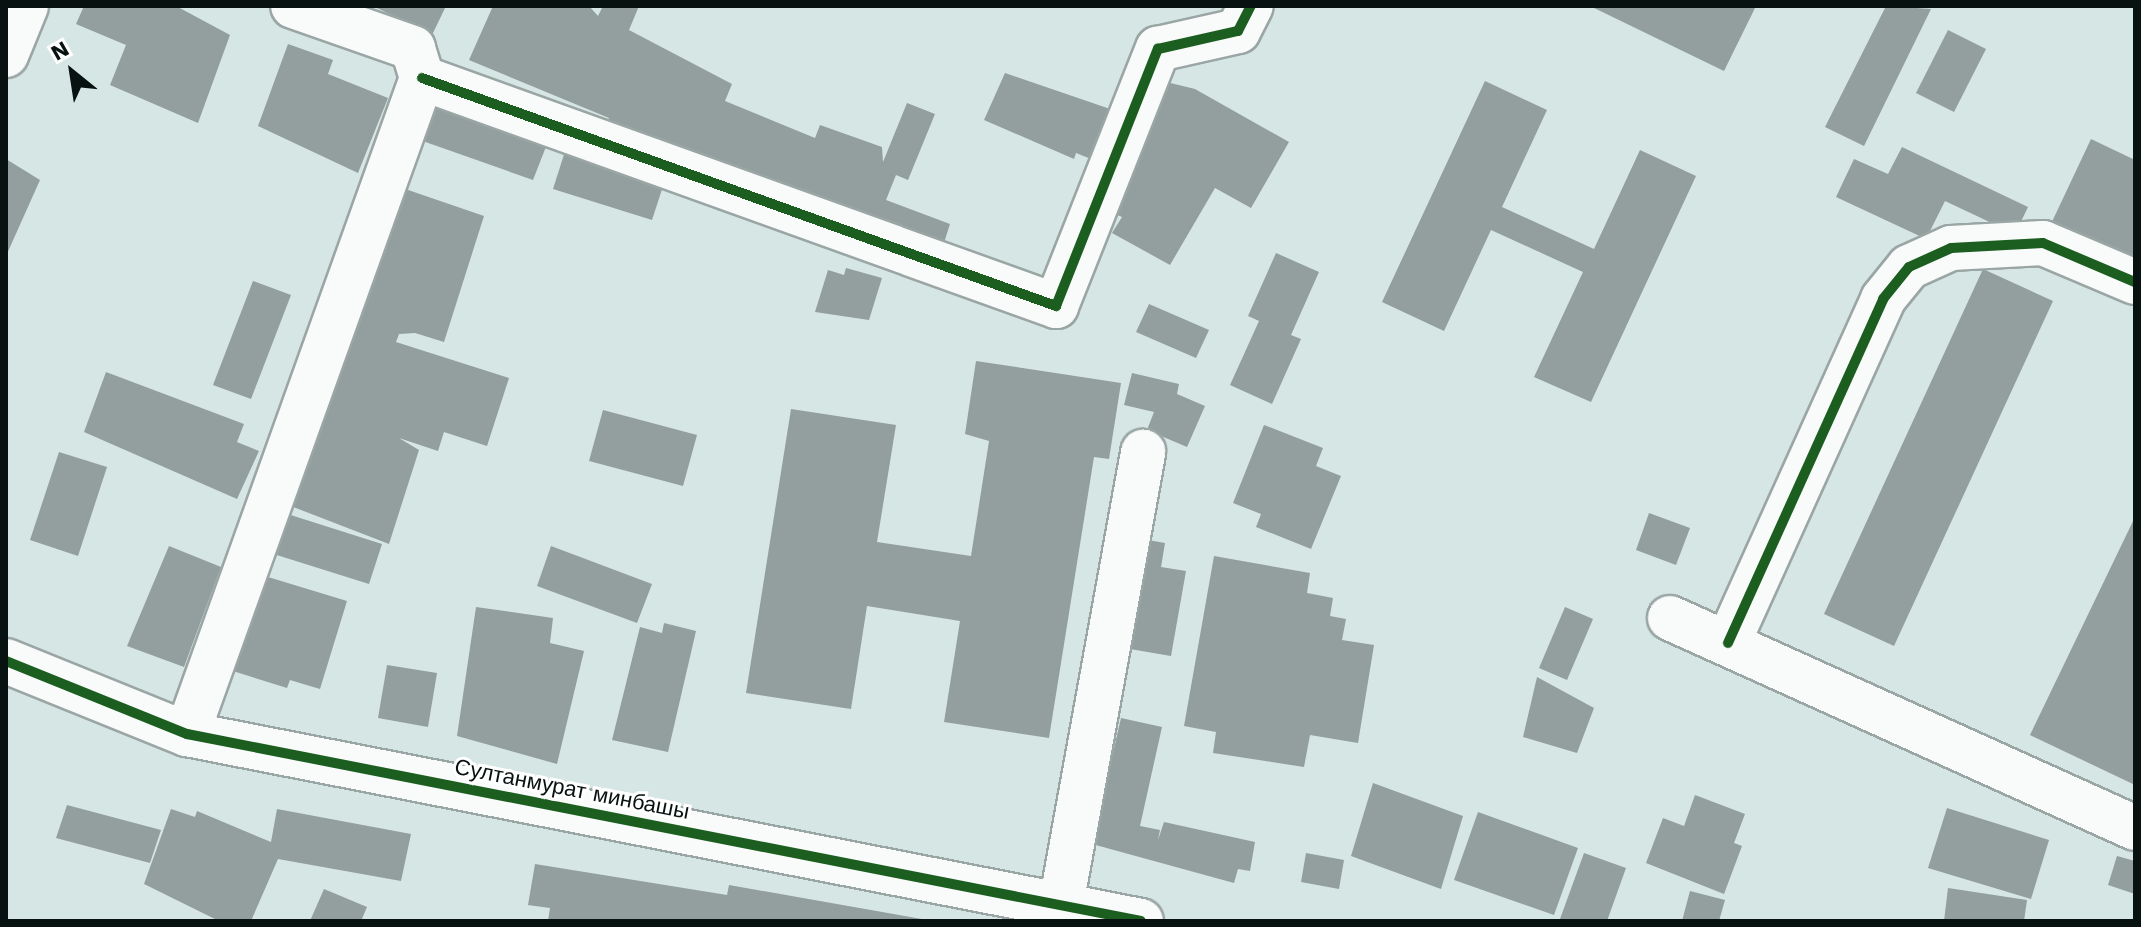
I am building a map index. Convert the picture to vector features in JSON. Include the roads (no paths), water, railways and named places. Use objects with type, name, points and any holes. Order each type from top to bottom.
[{"type":"street","points":[[6,55],[26,6]]},
{"type":"street","points":[[187,734],[422,78],[413,48],[293,6]]},
{"type":"street","points":[[422,78],[1056,306],[1158,49],[1238,31],[1251,6]]},
{"type":"street","points":[[1728,643],[1883,299],[1909,267],[1951,248],[2043,243],[2135,282]]},
{"type":"street","points":[[1062,913],[1143,452]]},
{"type":"street","points":[[1670,618],[2135,828]]},
{"type":"street","name":"Султанмурат минбашы","points":[[6,661],[187,734],[1062,913],[1141,921]]}]
